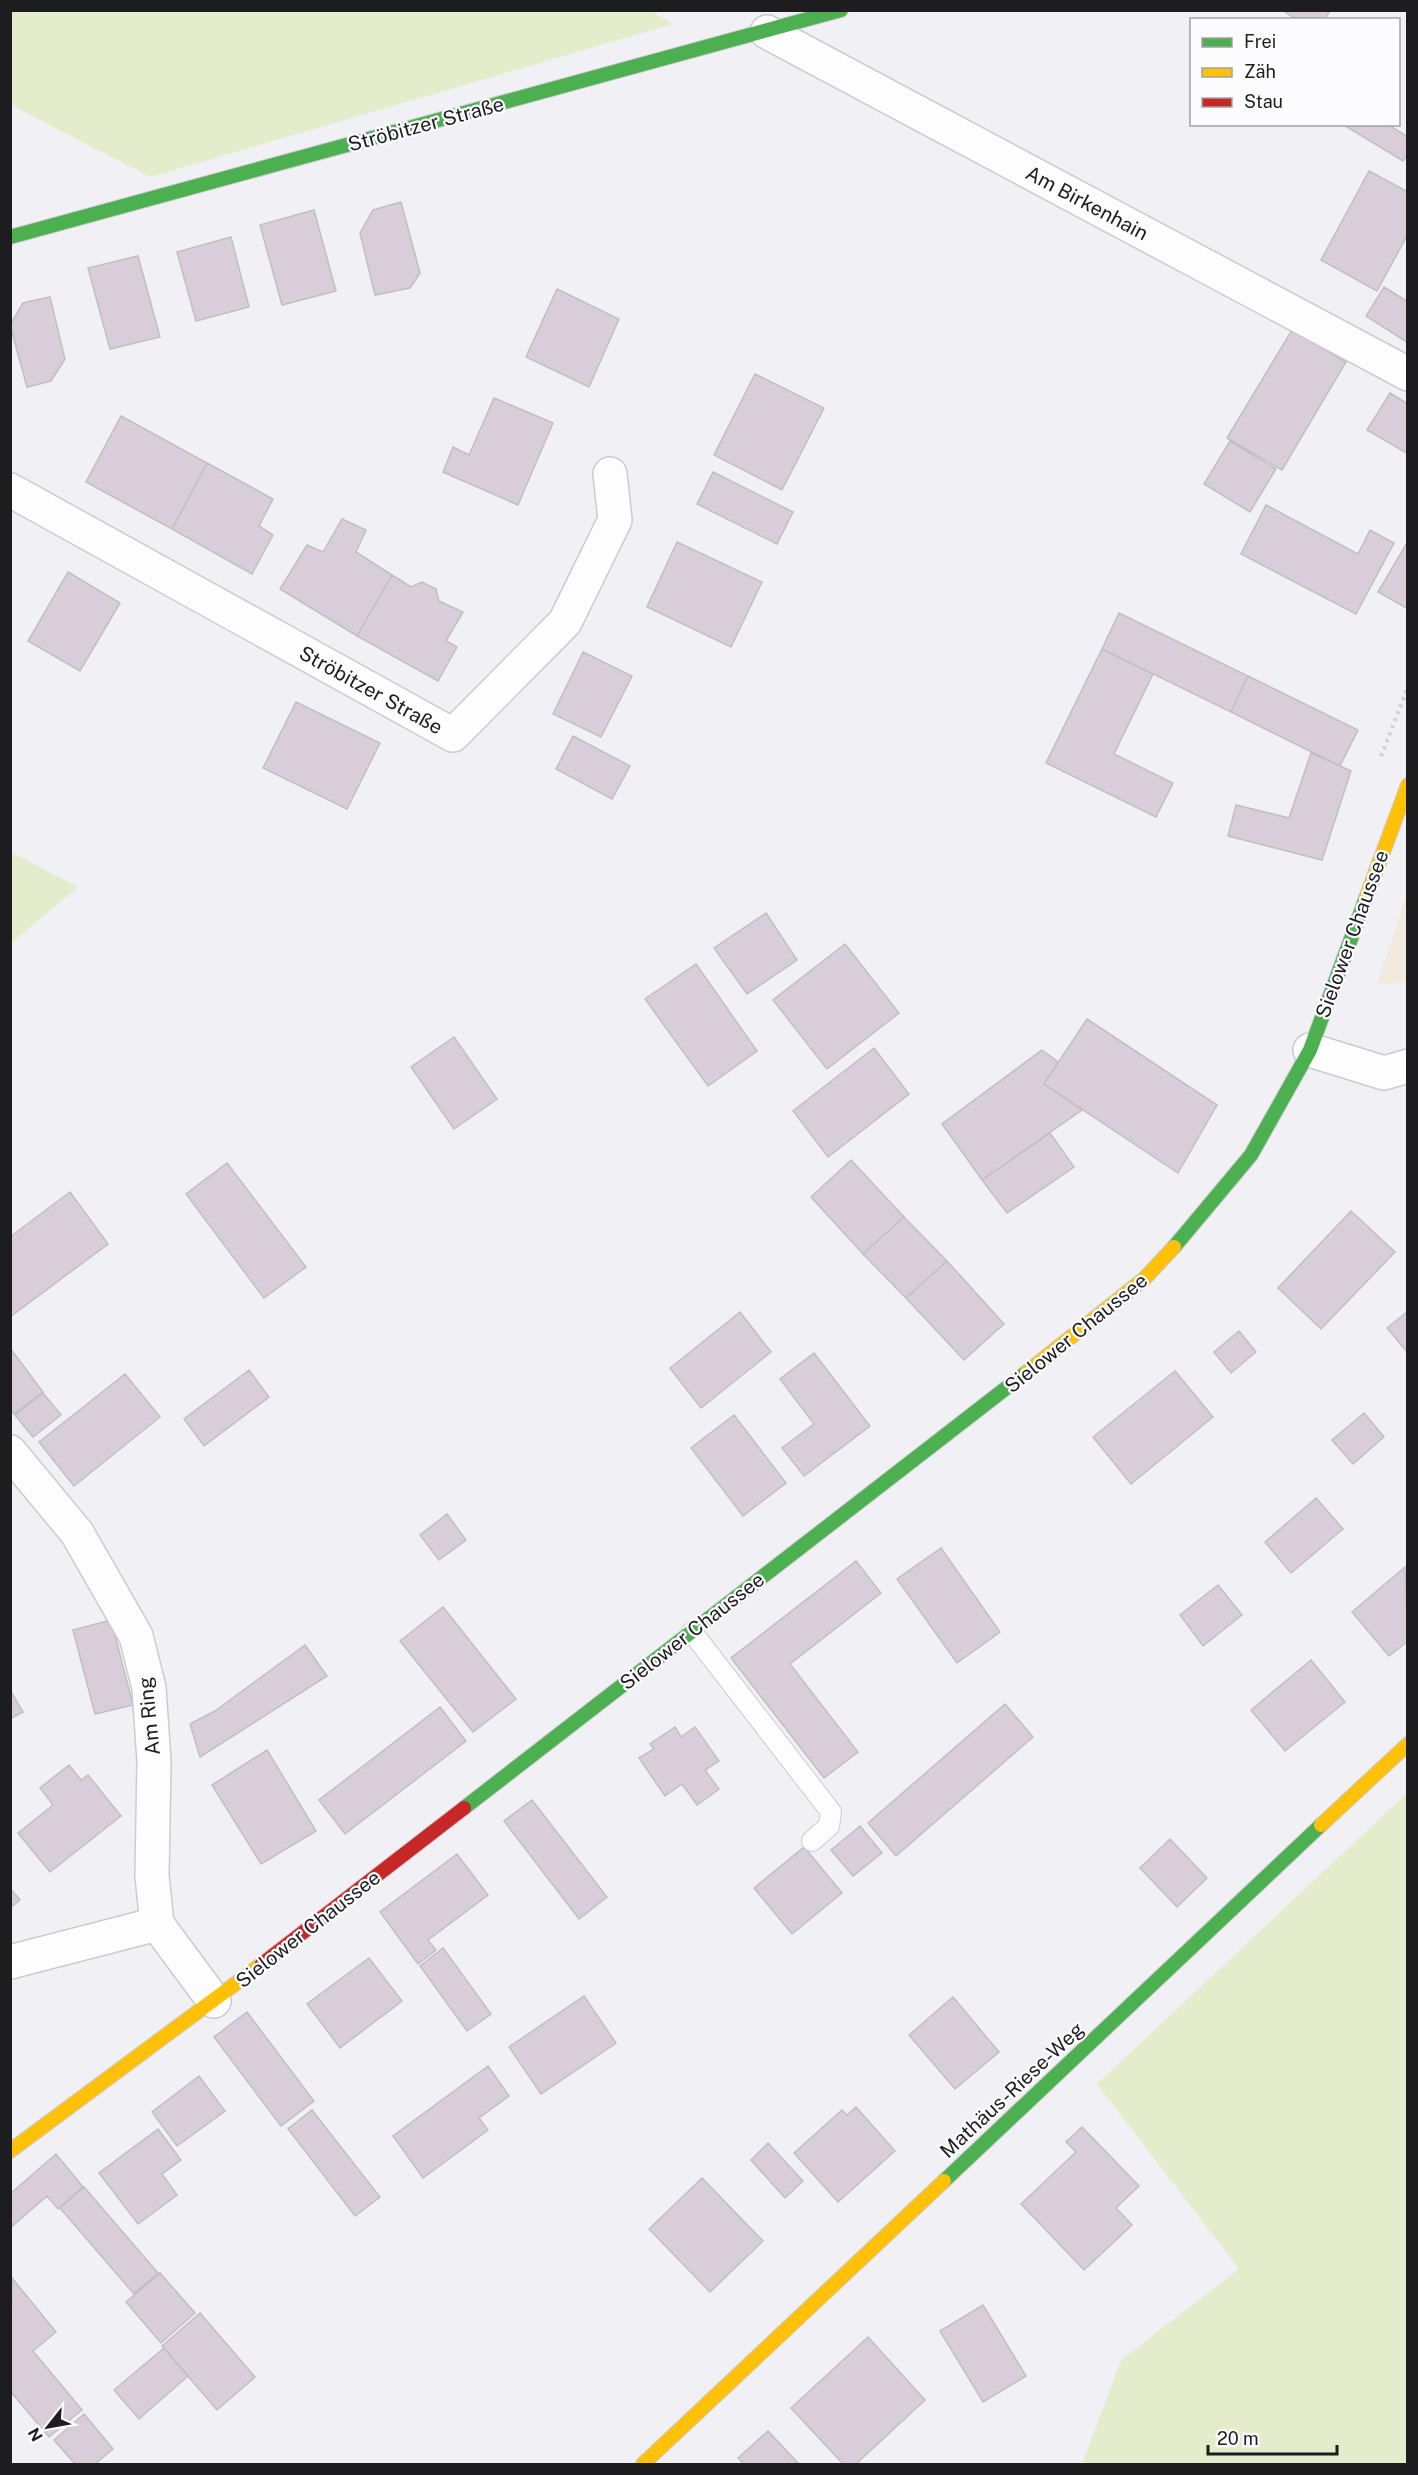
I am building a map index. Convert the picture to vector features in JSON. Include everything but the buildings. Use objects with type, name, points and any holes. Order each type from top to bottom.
[{"type":"main road","name":"Ströbitzer Straße","points":[[10,237],[839,11]]},
{"type":"main road","name":"Sielower Chaussee","points":[[10,2151],[214,2001],[1144,1279],[1200,1219],[1251,1155],[1310,1050],[1407,785]]},
{"type":"main road","name":"Mathäus-Riese-Weg","points":[[643,2464],[1407,1744]]},
{"type":"street","name":"Am Birkenhain","points":[[767,32],[1407,374]]},
{"type":"street","name":"Ströbitzer Straße","points":[[10,490],[453,735],[566,622],[615,520],[610,474]]},
{"type":"street","points":[[1310,1050],[1384,1074],[1407,1066]]},
{"type":"street","name":"Am Ring","points":[[10,1452],[77,1533],[136,1636],[149,1688],[154,1761],[152,1876],[157,1924]]},
{"type":"street","points":[[10,1962],[157,1924],[214,2001]]},
{"type":"lane","points":[[692,1632],[831,1812],[829,1826],[812,1841]]},
{"type":"path","points":[[1378,765],[1407,687]]},
{"type":"shaded area","points":[[1407,895],[1407,982],[1376,985]]},
{"type":"green space","points":[[649,10],[673,24],[150,177],[11,105],[11,11]]},
{"type":"green space","points":[[11,852],[78,887],[11,943]]},
{"type":"green space","points":[[1407,1793],[1407,2464],[1082,2464],[1121,2360],[1239,2269],[1097,2084]]},
{"type":"traffic: fast","points":[[10,237],[841,10]]},
{"type":"traffic: fast","points":[[1174,1247],[1251,1155],[1310,1050],[1366,898]]},
{"type":"traffic: fast","points":[[464,1808],[1027,1372]]},
{"type":"traffic: fast","points":[[944,2181],[1321,1825]]},
{"type":"traffic: slow","points":[[1366,898],[1408,785]]},
{"type":"traffic: slow","points":[[1027,1372],[1144,1279],[1174,1247]]},
{"type":"traffic: slow","points":[[1321,1825],[1408,1744]]},
{"type":"traffic: slow","points":[[10,2151],[262,1964]]},
{"type":"traffic: slow","points":[[643,2464],[944,2181]]},
{"type":"traffic: jam","points":[[262,1964],[464,1808]]}]
